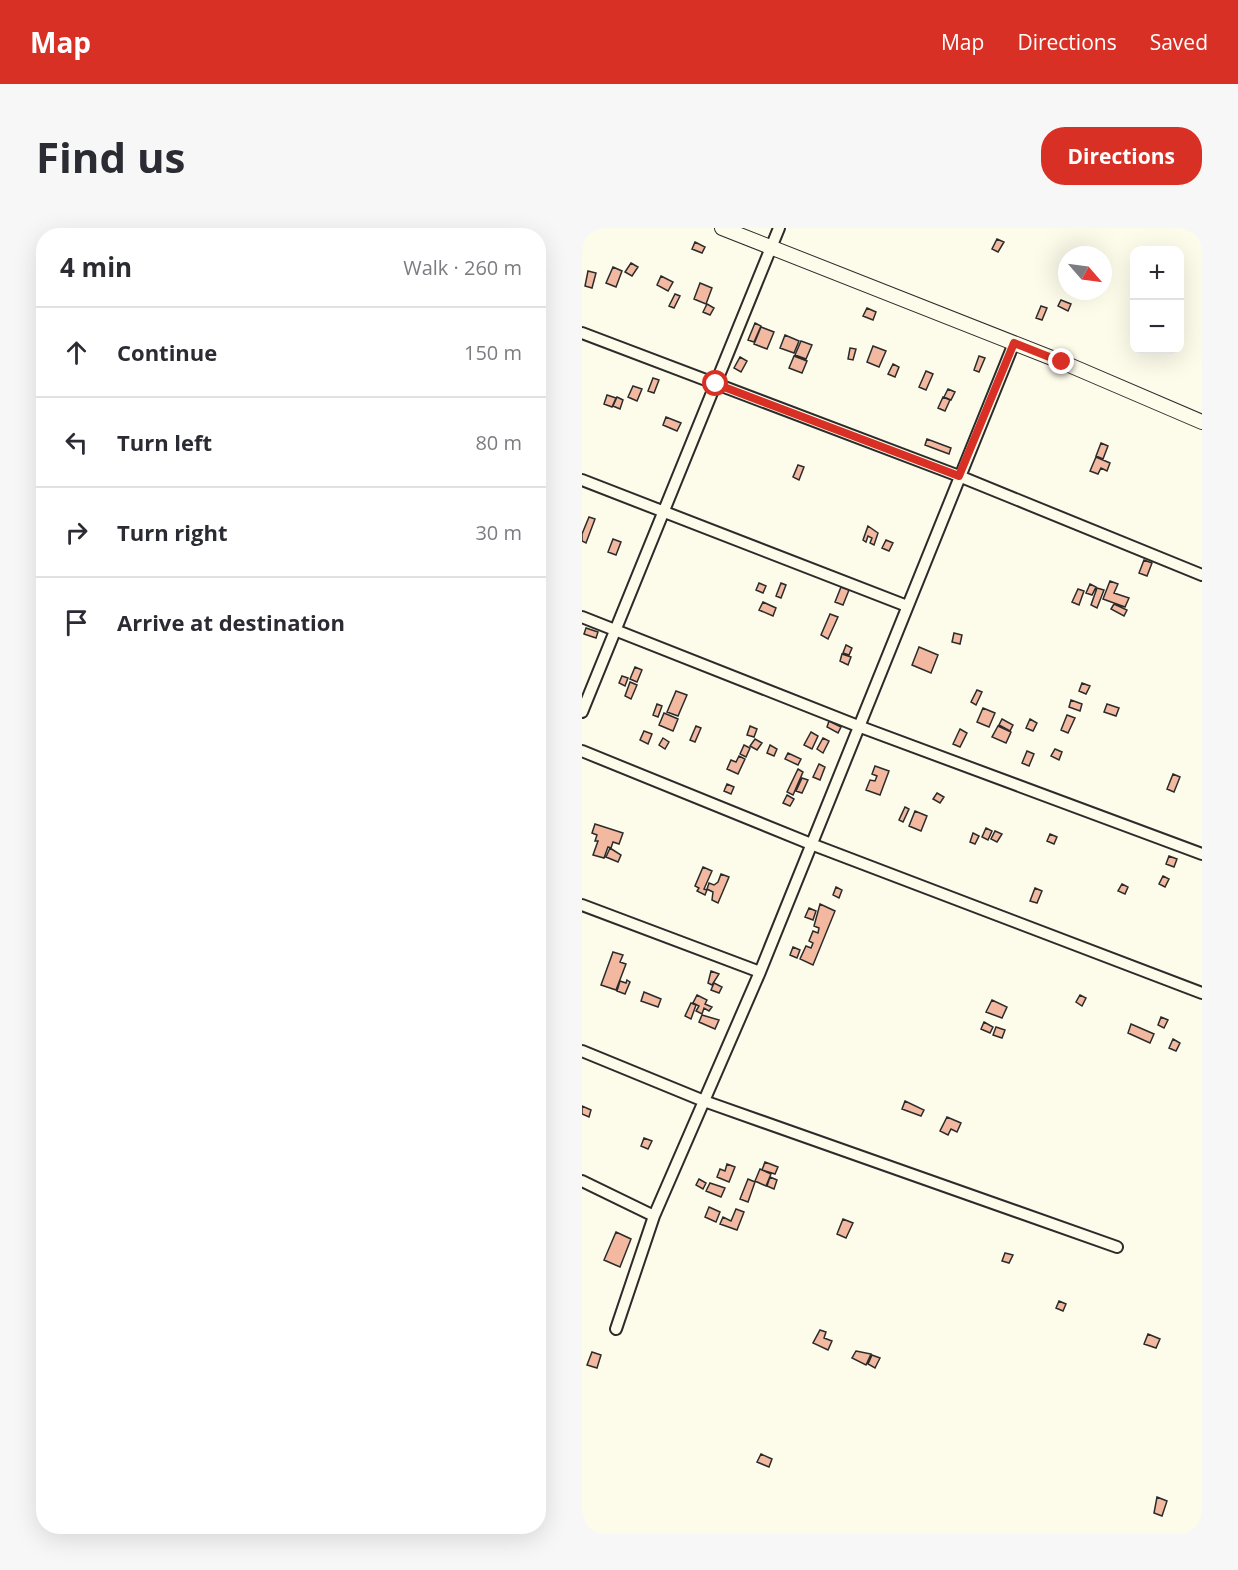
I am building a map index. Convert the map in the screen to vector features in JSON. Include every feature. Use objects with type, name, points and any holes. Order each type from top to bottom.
[{"type":"street","points":[[722,228],[1014,343],[1202,422]]},
{"type":"street","points":[[582,712],[779,228]]},
{"type":"street","points":[[582,333],[959,476],[1202,574]]},
{"type":"street","points":[[616,1329],[654,1216],[760,972],[1014,343]]},
{"type":"street","points":[[582,480],[662,513],[907,606]]},
{"type":"street","points":[[582,616],[858,726],[1202,854]]},
{"type":"street","points":[[582,751],[811,844],[1202,993]]},
{"type":"street","points":[[582,905],[760,972]]},
{"type":"street","points":[[582,1051],[704,1101],[1117,1247]]},
{"type":"street","points":[[582,1181],[654,1216]]},
{"type":"building","points":[[997,239],[1004,242],[998,252],[992,249]]},
{"type":"building","points":[[695,242],[705,247],[702,253],[692,249]]},
{"type":"building","points":[[631,263],[638,267],[632,276],[625,272]]},
{"type":"building","points":[[613,267],[622,271],[616,287],[606,283]]},
{"type":"building","points":[[588,271],[596,273],[592,288],[585,286]]},
{"type":"building","points":[[661,276],[673,282],[668,291],[657,285]]},
{"type":"building","points":[[700,283],[712,288],[706,304],[694,299]]},
{"type":"building","points":[[675,294],[680,296],[674,308],[669,306]]},
{"type":"building","points":[[1061,300],[1071,304],[1068,311],[1058,306]]},
{"type":"building","points":[[707,304],[714,308],[710,315],[703,312]]},
{"type":"building","points":[[1041,306],[1047,308],[1042,320],[1036,318]]},
{"type":"building","points":[[867,308],[876,312],[873,320],[863,316]]},
{"type":"building","points":[[755,323],[761,326],[754,342],[748,340]]},
{"type":"building","points":[[761,327],[774,332],[767,349],[754,344]]},
{"type":"building","points":[[785,335],[799,341],[794,353],[780,348]]},
{"type":"building","points":[[801,341],[812,345],[806,359],[795,355]]},
{"type":"building","points":[[873,346],[886,351],[879,367],[867,362]]},
{"type":"building","points":[[850,348],[856,349],[853,360],[848,359]]},
{"type":"building","points":[[794,356],[807,361],[802,373],[789,368]]},
{"type":"building","points":[[979,356],[985,358],[979,372],[974,370]]},
{"type":"building","points":[[740,357],[747,361],[741,372],[734,368]]},
{"type":"building","points":[[893,364],[899,367],[895,377],[888,374]]},
{"type":"building","points":[[926,371],[933,374],[926,390],[919,387]]},
{"type":"building","points":[[653,378],[659,380],[654,393],[648,391]]},
{"type":"building","points":[[633,386],[642,389],[637,401],[628,397]]},
{"type":"building","points":[[948,389],[955,392],[951,400],[944,397]]},
{"type":"building","points":[[607,395],[616,398],[612,407],[604,404]]},
{"type":"building","points":[[617,397],[623,400],[620,409],[613,406]]},
{"type":"building","points":[[943,397],[950,400],[945,411],[938,408]]},
{"type":"building","points":[[666,417],[681,423],[677,431],[663,425]]},
{"type":"building","points":[[927,439],[951,448],[949,454],[925,445]]},
{"type":"building","points":[[1101,443],[1108,446],[1103,459],[1096,456]]},
{"type":"building","points":[[1096,457],[1110,463],[1107,471],[1101,468],[1098,474],[1090,471]]},
{"type":"building","points":[[798,465],[804,467],[799,480],[793,477]]},
{"type":"building","points":[[589,517],[595,519],[586,543],[582,541],[582,534]]},
{"type":"building","points":[[868,526],[878,533],[874,545],[870,543],[872,538],[868,536],[866,542],[863,540]]},
{"type":"building","points":[[613,539],[621,542],[616,555],[608,552]]},
{"type":"building","points":[[886,540],[893,543],[889,551],[882,548]]},
{"type":"building","points":[[1144,560],[1152,563],[1147,576],[1139,573]]},
{"type":"building","points":[[1110,581],[1118,584],[1114,593],[1129,598],[1125,607],[1103,599]]},
{"type":"building","points":[[759,583],[766,586],[763,593],[756,590]]},
{"type":"building","points":[[781,583],[786,585],[781,598],[776,596]]},
{"type":"building","points":[[1090,584],[1096,587],[1092,595],[1086,593]]},
{"type":"building","points":[[841,587],[849,590],[843,605],[835,602]]},
{"type":"building","points":[[1097,588],[1104,590],[1097,608],[1091,605]]},
{"type":"building","points":[[1078,589],[1084,591],[1079,605],[1072,602]]},
{"type":"building","points":[[763,602],[776,608],[773,616],[759,610]]},
{"type":"building","points":[[1114,604],[1127,610],[1124,616],[1111,609]]},
{"type":"building","points":[[830,614],[838,617],[828,639],[821,635]]},
{"type":"building","points":[[586,628],[598,632],[596,638],[584,634]]},
{"type":"building","points":[[954,633],[962,635],[960,644],[952,642]]},
{"type":"building","points":[[846,645],[852,648],[849,655],[843,653]]},
{"type":"building","points":[[919,647],[938,655],[931,673],[912,665]]},
{"type":"building","points":[[842,654],[851,657],[848,665],[840,661]]},
{"type":"building","points":[[635,667],[642,670],[637,682],[630,679]]},
{"type":"building","points":[[622,676],[628,678],[625,686],[619,683]]},
{"type":"building","points":[[630,682],[637,685],[631,699],[625,696]]},
{"type":"building","points":[[1082,683],[1090,686],[1086,694],[1079,691]]},
{"type":"building","points":[[977,690],[982,692],[976,705],[971,702]]},
{"type":"building","points":[[676,691],[687,695],[678,716],[667,712]]},
{"type":"building","points":[[1071,700],[1082,704],[1080,711],[1069,707]]},
{"type":"building","points":[[657,704],[662,706],[658,717],[653,715]]},
{"type":"building","points":[[1107,704],[1119,708],[1116,716],[1104,712]]},
{"type":"building","points":[[983,708],[995,713],[989,727],[977,722]]},
{"type":"building","points":[[664,713],[678,719],[673,731],[659,725]]},
{"type":"building","points":[[1067,715],[1075,718],[1068,733],[1061,730]]},
{"type":"building","points":[[1002,719],[1013,725],[1010,731],[999,725]]},
{"type":"building","points":[[1030,719],[1037,723],[1033,731],[1026,728]]},
{"type":"building","points":[[829,721],[841,727],[838,733],[827,727]]},
{"type":"building","points":[[696,726],[701,728],[695,742],[690,740]]},
{"type":"building","points":[[750,726],[757,729],[754,737],[747,735]]},
{"type":"building","points":[[998,726],[1011,732],[1006,743],[992,737]]},
{"type":"building","points":[[960,729],[967,733],[960,747],[953,744]]},
{"type":"building","points":[[644,731],[652,734],[648,744],[640,740]]},
{"type":"building","points":[[811,732],[818,736],[812,749],[804,745]]},
{"type":"building","points":[[663,738],[669,742],[665,749],[659,745]]},
{"type":"building","points":[[823,738],[829,741],[823,753],[817,749]]},
{"type":"building","points":[[755,739],[762,743],[757,750],[750,746]]},
{"type":"building","points":[[744,745],[750,748],[746,757],[740,754]]},
{"type":"building","points":[[770,745],[777,749],[774,756],[767,753]]},
{"type":"building","points":[[1055,749],[1062,752],[1059,760],[1051,756]]},
{"type":"building","points":[[1027,751],[1034,754],[1029,766],[1022,763]]},
{"type":"building","points":[[788,753],[801,759],[798,765],[785,759]]},
{"type":"building","points":[[739,756],[745,759],[738,774],[727,769],[731,760],[736,762]]},
{"type":"building","points":[[819,764],[825,767],[820,780],[813,777]]},
{"type":"building","points":[[875,766],[889,771],[880,795],[866,790],[870,780],[875,781],[877,776],[872,774]]},
{"type":"building","points":[[798,769],[803,772],[793,795],[787,792]]},
{"type":"building","points":[[1173,774],[1180,777],[1174,792],[1167,789]]},
{"type":"building","points":[[802,778],[808,780],[802,793],[796,791]]},
{"type":"building","points":[[727,784],[734,787],[731,794],[724,791]]},
{"type":"building","points":[[937,793],[944,797],[940,803],[933,799]]},
{"type":"building","points":[[787,795],[794,799],[790,806],[783,803]]},
{"type":"building","points":[[905,807],[909,809],[903,822],[899,820]]},
{"type":"building","points":[[915,811],[927,816],[921,831],[909,826]]},
{"type":"building","points":[[595,824],[623,833],[619,844],[613,842],[611,848],[608,847],[604,858],[593,855],[598,841],[595,841],[597,835],[592,833]]},
{"type":"building","points":[[986,828],[992,831],[988,840],[982,837]]},
{"type":"building","points":[[995,831],[1002,834],[997,842],[991,839]]},
{"type":"building","points":[[973,833],[979,836],[975,844],[970,842]]},
{"type":"building","points":[[1050,834],[1057,837],[1054,844],[1047,841]]},
{"type":"building","points":[[610,848],[621,855],[618,862],[606,857]]},
{"type":"building","points":[[1169,856],[1177,859],[1174,867],[1166,864]]},
{"type":"building","points":[[703,867],[712,871],[704,889],[707,890],[705,895],[697,891],[699,888],[695,886]]},
{"type":"building","points":[[721,874],[729,877],[718,903],[712,900],[713,892],[707,889],[709,883],[714,885],[718,882]]},
{"type":"building","points":[[1163,876],[1169,879],[1165,887],[1159,884]]},
{"type":"building","points":[[1122,884],[1128,887],[1125,894],[1118,891]]},
{"type":"building","points":[[836,887],[842,890],[839,898],[833,895]]},
{"type":"building","points":[[1035,888],[1042,891],[1037,903],[1030,901]]},
{"type":"building","points":[[820,904],[835,911],[813,965],[800,959],[806,946],[811,948],[813,943],[809,941],[813,931],[818,933],[819,928],[814,926]]},
{"type":"building","points":[[809,908],[816,911],[813,920],[805,917]]},
{"type":"building","points":[[793,947],[800,950],[797,958],[790,955]]},
{"type":"building","points":[[613,952],[623,955],[620,962],[626,964],[616,990],[601,985]]},
{"type":"building","points":[[711,971],[719,974],[712,985],[708,983]]},
{"type":"building","points":[[627,980],[630,982],[625,994],[617,991],[620,981],[626,983]]},
{"type":"building","points":[[714,983],[722,987],[719,993],[711,990]]},
{"type":"building","points":[[644,992],[661,999],[658,1007],[641,1001]]},
{"type":"building","points":[[697,995],[707,1000],[705,1004],[712,1007],[709,1011],[704,1008],[702,1014],[696,1011],[699,1006],[693,1003]]},
{"type":"building","points":[[1080,995],[1086,998],[1082,1006],[1076,1002]]},
{"type":"building","points":[[992,1000],[1007,1007],[1002,1018],[986,1012]]},
{"type":"building","points":[[691,1003],[696,1005],[691,1019],[685,1016]]},
{"type":"building","points":[[702,1015],[719,1020],[715,1029],[699,1022]]},
{"type":"building","points":[[1161,1017],[1168,1020],[1164,1028],[1158,1025]]},
{"type":"building","points":[[984,1022],[993,1027],[990,1033],[981,1029]]},
{"type":"building","points":[[1131,1024],[1154,1034],[1150,1043],[1128,1033]]},
{"type":"building","points":[[996,1027],[1005,1030],[1002,1038],[993,1035]]},
{"type":"building","points":[[1173,1039],[1180,1043],[1176,1051],[1169,1048]]},
{"type":"building","points":[[905,1101],[924,1110],[921,1116],[902,1109]]},
{"type":"building","points":[[582,1106],[591,1110],[589,1117],[582,1114]]},
{"type":"building","points":[[947,1117],[961,1123],[957,1132],[951,1129],[948,1135],[940,1131]]},
{"type":"building","points":[[644,1138],[652,1141],[648,1149],[641,1146]]},
{"type":"building","points":[[765,1162],[778,1167],[775,1174],[762,1170]]},
{"type":"building","points":[[727,1164],[735,1167],[729,1182],[717,1177],[720,1169],[725,1171]]},
{"type":"building","points":[[760,1169],[771,1174],[766,1186],[755,1181]]},
{"type":"building","points":[[770,1177],[777,1180],[774,1189],[767,1186]]},
{"type":"building","points":[[699,1179],[706,1183],[703,1189],[696,1185]]},
{"type":"building","points":[[748,1179],[755,1182],[748,1202],[740,1199]]},
{"type":"building","points":[[710,1183],[725,1188],[721,1197],[706,1191]]},
{"type":"building","points":[[709,1207],[720,1212],[716,1222],[705,1217]]},
{"type":"building","points":[[736,1209],[744,1212],[737,1230],[720,1224],[723,1217],[731,1221]]},
{"type":"building","points":[[843,1219],[853,1223],[846,1238],[837,1234]]},
{"type":"building","points":[[616,1232],[631,1239],[620,1267],[604,1260]]},
{"type":"building","points":[[1005,1253],[1013,1255],[1009,1263],[1002,1261]]},
{"type":"building","points":[[1059,1301],[1066,1304],[1063,1311],[1056,1308]]},
{"type":"building","points":[[820,1330],[826,1332],[824,1338],[832,1341],[828,1350],[813,1343]]},
{"type":"building","points":[[1148,1334],[1160,1339],[1156,1348],[1144,1344]]},
{"type":"building","points":[[856,1351],[871,1354],[866,1365],[852,1358]]},
{"type":"building","points":[[592,1352],[601,1355],[597,1368],[587,1365]]},
{"type":"building","points":[[872,1355],[880,1358],[875,1368],[868,1364]]},
{"type":"building","points":[[761,1454],[772,1459],[769,1467],[757,1462]]},
{"type":"building","points":[[1157,1497],[1167,1501],[1162,1516],[1154,1513]]},
{"type":"route","points":[[716,384],[959,476],[1014,343],[1062,362]]}]
